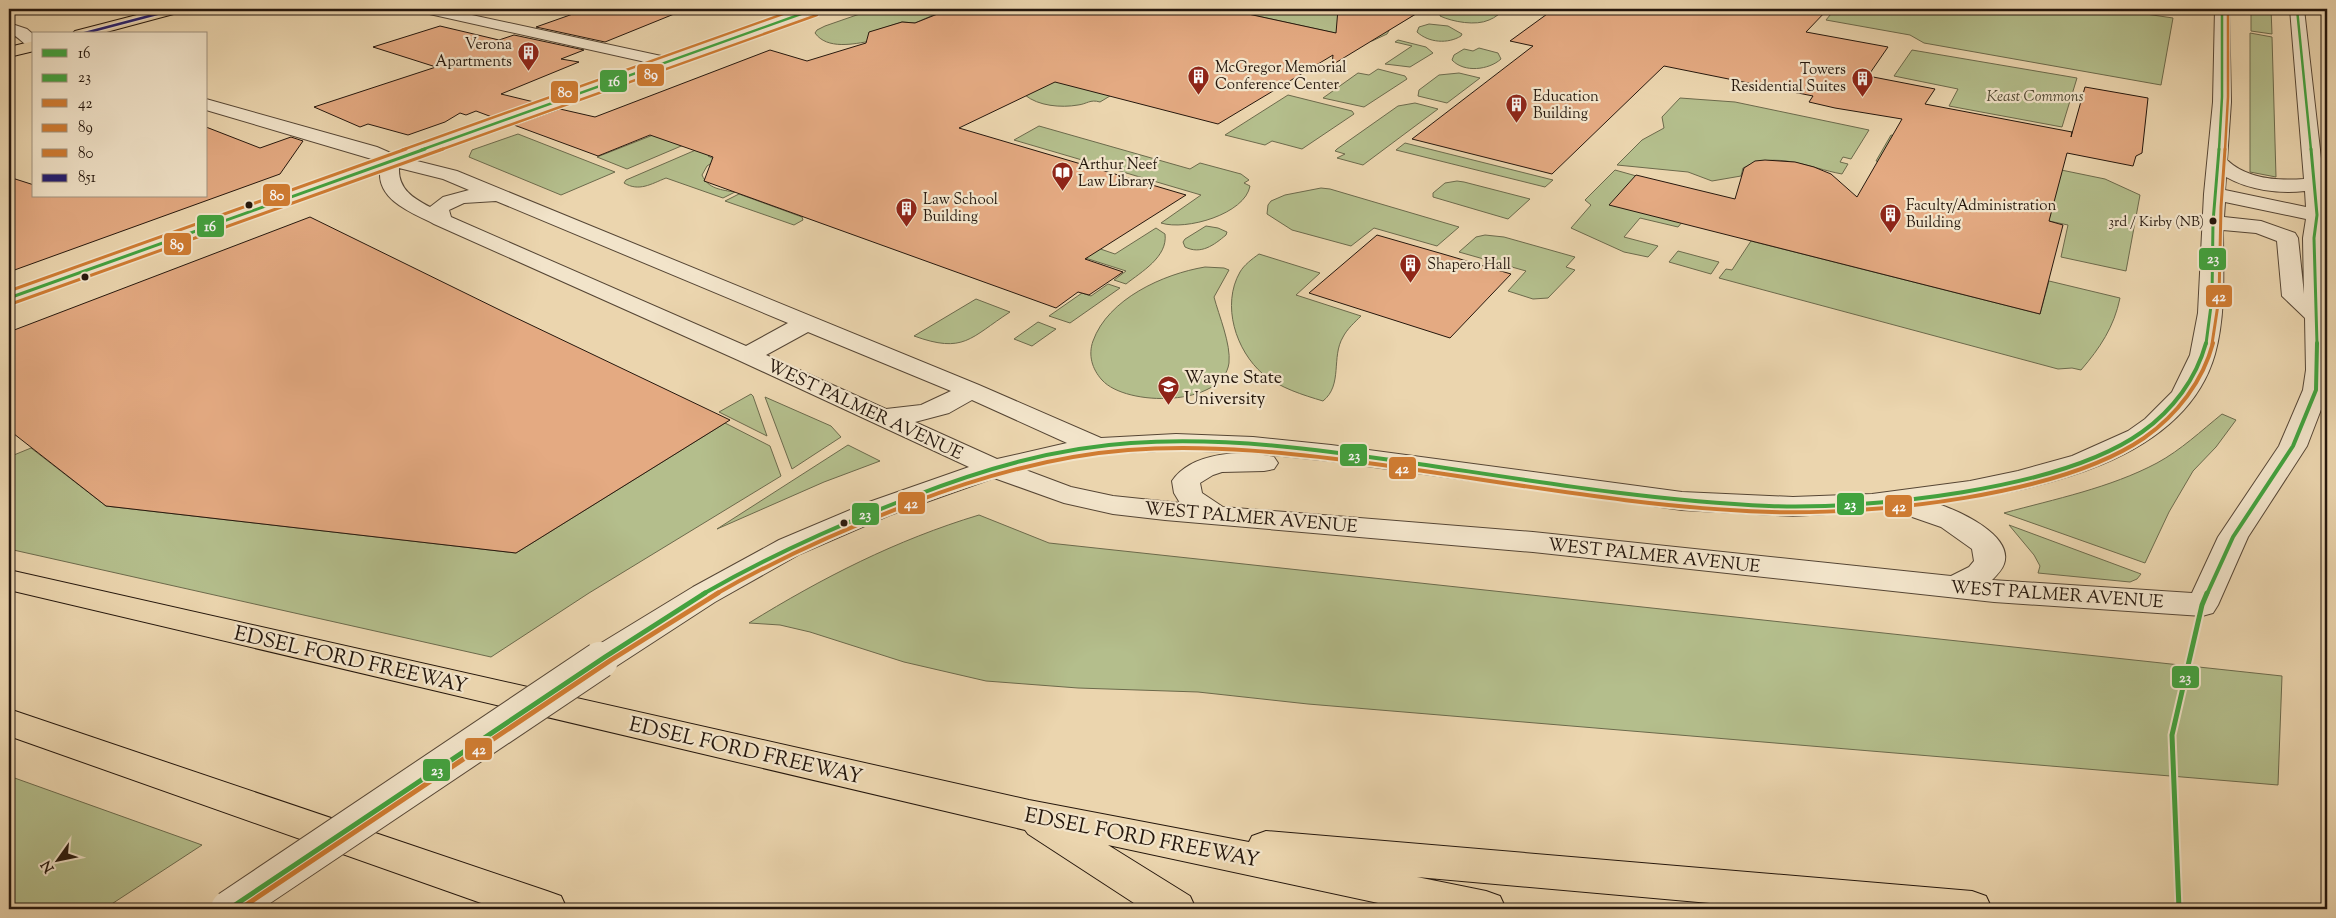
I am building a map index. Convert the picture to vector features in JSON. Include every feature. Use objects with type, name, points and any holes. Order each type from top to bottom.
[{"type":"main road","points":[[88,32],[176,9]]},
{"type":"main road","points":[[9,52],[32,46]]},
{"type":"main road","name":"EDSEL FORD FREEWAY","points":[[9,580],[1029,815],[1154,838],[1486,909]]},
{"type":"main road","points":[[9,722],[542,908]]},
{"type":"main road","points":[[1029,815],[1176,909]]},
{"type":"main road","points":[[1154,838],[1972,909]]},
{"type":"street","points":[[425,9],[668,62]]},
{"type":"street","points":[[9,298],[815,9]]},
{"type":"street","points":[[229,909],[600,660],[693,601],[767,559],[891,504],[993,468],[1046,454],[1097,446],[1139,443],[1262,445],[1694,501],[1806,506],[1887,502],[1987,486],[2061,469],[2095,458],[2149,429],[2166,414],[2184,392],[2204,353],[2212,312],[2214,194],[2222,100],[2222,9]]},
{"type":"street","points":[[2297,9],[2314,182],[2322,216],[2314,228],[2317,317]]},
{"type":"street","points":[[9,28],[22,32],[32,43]]},
{"type":"street","points":[[208,105],[370,151],[390,161],[426,167],[507,198],[970,390],[1097,446]]},
{"type":"street","points":[[2216,160],[2230,172],[2265,183],[2293,187],[2314,182]]},
{"type":"street","name":"WEST PALMER AVENUE","points":[[390,161],[389,180],[394,189],[403,198],[441,220],[747,355],[993,468],[1064,494],[1113,505],[1533,542],[1954,586],[2202,605],[2233,537],[2293,446],[2316,390],[2318,370],[2317,317]]},
{"type":"street","points":[[2214,194],[2322,216]]},
{"type":"street","points":[[441,220],[440,209],[453,200],[477,195],[507,198]]},
{"type":"street","points":[[2213,224],[2240,224],[2260,227],[2287,238],[2293,296],[2317,317]]},
{"type":"street","points":[[747,355],[807,323]]},
{"type":"street","points":[[882,417],[923,415],[936,411],[970,390]]},
{"type":"street","points":[[1217,514],[1202,508],[1193,501],[1185,490],[1186,481],[1193,473],[1208,466],[1270,463],[1478,473]]},
{"type":"street","points":[[1887,502],[1911,505],[1933,512],[1958,525],[1982,541],[1989,552],[1989,564],[1980,574],[1954,586]]},
{"type":"green space","points":[[874,9],[947,9],[915,23],[902,22],[871,32],[871,41],[834,44],[826,42],[815,33],[825,26]]},
{"type":"green space","points":[[1225,9],[1424,9],[1390,29],[1387,34],[1372,41]]},
{"type":"green space","points":[[1446,9],[1507,9],[1484,22],[1471,23],[1440,16],[1441,12]]},
{"type":"green space","points":[[1835,9],[2112,9],[2173,18],[2161,85],[1924,43],[1910,35],[1826,20]]},
{"type":"green space","points":[[2251,9],[2271,9],[2272,34],[2251,31]]},
{"type":"green space","points":[[1429,24],[1448,26],[1462,34],[1456,39],[1439,41],[1422,36],[1417,32],[1419,27]]},
{"type":"green space","points":[[2250,33],[2272,37],[2276,177],[2250,172]]},
{"type":"green space","points":[[1398,40],[1426,47],[1433,53],[1410,67],[1385,64],[1412,46],[1395,42]]},
{"type":"green space","points":[[1479,48],[1498,53],[1501,59],[1483,68],[1463,67],[1452,60],[1454,55],[1464,49],[1473,51]]},
{"type":"green space","name":"Keast Commons","points":[[1912,50],[2077,78],[2062,127],[1949,106],[1958,89],[1894,76]]},
{"type":"green space","points":[[1090,65],[1110,96],[1100,102],[1094,101],[1078,105],[1057,106],[1036,102],[1025,95]]},
{"type":"green space","points":[[1378,69],[1405,76],[1407,79],[1364,107],[1323,98],[1358,73],[1369,75]]},
{"type":"green space","points":[[1459,73],[1480,78],[1447,103],[1418,96],[1419,90],[1439,75]]},
{"type":"green space","points":[[755,95],[693,141],[627,169],[597,157]]},
{"type":"green space","points":[[1288,95],[1352,111],[1354,114],[1302,149],[1272,141],[1265,145],[1225,135]]},
{"type":"green space","points":[[1680,98],[1735,102],[1869,130],[1851,159],[1843,157],[1840,162],[1848,164],[1842,174],[1792,162],[1768,160],[1743,168],[1741,176],[1712,181],[1688,172],[1617,165],[1642,140],[1664,128],[1662,117]]},
{"type":"green space","points":[[1415,103],[1438,109],[1363,165],[1337,158],[1345,154],[1335,151],[1337,149],[1398,106]]},
{"type":"green space","points":[[791,109],[760,134],[708,156],[716,160],[707,166],[702,175],[705,180],[716,188],[735,192],[723,198],[666,178],[640,187],[629,186],[624,183],[626,180]]},
{"type":"green space","points":[[1039,126],[1190,169],[1200,163],[1241,174],[1249,180],[1244,183],[1250,186],[1246,196],[1238,205],[1213,218],[1185,225],[1161,223],[1201,195],[1014,140]]},
{"type":"green space","points":[[518,134],[615,172],[561,195],[469,157],[472,150]]},
{"type":"green space","points":[[1891,135],[2105,179],[2140,195],[2126,271],[2061,257],[2068,225],[2049,221],[1876,161]]},
{"type":"green space","points":[[1405,143],[1553,180],[1545,187],[1396,150]]},
{"type":"green space","points":[[1615,170],[1640,177],[1683,221],[1678,227],[1640,218],[1624,237],[1658,246],[1648,257],[1624,252],[1571,228],[1591,205],[1585,200]]},
{"type":"green space","points":[[1457,181],[1530,199],[1508,219],[1433,197],[1433,193],[1445,183]]},
{"type":"green space","points":[[1321,188],[1459,227],[1437,246],[1374,228],[1351,246],[1292,230],[1267,214],[1268,205],[1271,201],[1285,195]]},
{"type":"green space","points":[[739,194],[802,217],[803,220],[794,225],[725,201]]},
{"type":"green space","points":[[949,197],[1115,254],[1156,228],[1165,234],[1165,242],[1158,257],[1126,284],[1114,280],[1126,271],[1051,247]]},
{"type":"green space","points":[[1206,226],[1227,232],[1226,235],[1207,248],[1196,250],[1185,247],[1183,242],[1185,239]]},
{"type":"green space","points":[[1485,235],[1504,237],[1575,257],[1566,267],[1575,270],[1548,298],[1533,299],[1508,291],[1526,271],[1459,252],[1476,237]]},
{"type":"green space","points":[[1751,241],[2040,314],[2049,281],[2120,298],[2110,328],[2094,354],[2081,370],[2072,368],[2058,369],[1719,278],[1726,269],[1732,270]]},
{"type":"green space","points":[[1678,251],[1719,262],[1711,274],[1669,262]]},
{"type":"green space","points":[[1259,254],[1320,273],[1296,295],[1361,316],[1343,337],[1338,353],[1333,387],[1323,401],[1292,390],[1263,374],[1245,353],[1239,340],[1234,327],[1232,313],[1234,285],[1242,269]]},
{"type":"green space","points":[[1205,267],[1229,270],[1214,297],[1229,355],[1229,363],[1223,377],[1210,388],[1193,395],[1172,398],[1151,398],[1131,395],[1114,389],[1102,380],[1092,362],[1091,351],[1093,341],[1100,326],[1111,313],[1124,301],[1155,282],[1189,270]]},
{"type":"green space","points":[[1108,284],[1120,288],[1070,323],[1049,316],[1082,293],[1091,296]]},
{"type":"green space","points":[[976,299],[1010,312],[975,336],[956,343],[931,341],[914,336]]},
{"type":"green space","points":[[1038,322],[1056,329],[1032,346],[1014,339]]},
{"type":"green space","points":[[751,394],[753,396],[767,436],[719,412]]},
{"type":"green space","points":[[765,397],[831,426],[841,437],[792,469]]},
{"type":"green space","points":[[2222,414],[2236,420],[2216,447],[2193,471],[2169,512],[2145,563],[2004,513],[2082,492],[2139,472],[2174,452]]},
{"type":"green space","points":[[725,423],[770,446],[781,476],[589,593],[491,657],[9,549],[9,457],[31,448],[106,506],[516,553]]},
{"type":"green space","points":[[848,445],[880,461],[824,482],[717,529]]},
{"type":"green space","points":[[979,515],[1049,543],[2282,676],[2278,785],[1308,704],[1198,692],[1078,688],[986,681],[904,662],[810,632],[780,625],[749,623],[832,576],[889,548]]},
{"type":"green space","points":[[2009,525],[2141,574],[2137,579],[2130,582],[2038,573],[2040,566],[2034,555]]},
{"type":"green space","points":[[9,776],[202,845],[104,909],[9,909]]},
{"type":"building","points":[[587,9],[684,10],[605,42],[536,27]]},
{"type":"building","points":[[950,9],[1225,9],[1336,33],[1338,9],[1424,9],[1332,65],[1333,55],[1218,124],[1055,82],[959,128],[1186,195],[1085,259],[1123,272],[1089,295],[1078,292],[1056,308],[704,181],[713,157],[650,135],[598,156],[514,125],[560,109],[595,117],[770,50],[807,61],[866,43],[869,32],[902,22],[915,23]]},
{"type":"building","points":[[1554,9],[1828,9],[1806,32],[1888,47],[1868,76],[1935,89],[1925,104],[2072,132],[2071,137],[2085,87],[2148,98],[2142,153],[2136,156],[2133,166],[2067,153],[2049,221],[2063,225],[2040,314],[1609,205],[1636,175],[1735,199],[1744,168],[1755,161],[1765,160],[1795,162],[1814,167],[1831,174],[1857,197],[1902,119],[1835,108],[1809,102],[1813,96],[1664,66],[1552,174],[1412,139],[1533,46],[1510,41]]},
{"type":"building","points":[[440,26],[499,40],[514,35],[584,50],[561,59],[579,62],[501,94],[534,102],[492,117],[476,111],[466,115],[460,113],[445,122],[408,135],[368,124],[360,127],[314,107],[436,67],[373,47]]},
{"type":"building","points":[[208,128],[260,148],[291,137],[303,141],[280,174],[9,272],[9,177],[32,184],[32,198],[208,198]]},
{"type":"building","points":[[310,217],[730,420],[516,553],[106,506],[9,430],[9,332]]},
{"type":"building","name":"Shapero Hall","points":[[1377,235],[1511,274],[1450,338],[1309,293]]},
{"type":"transit line","name":"851","points":[[89,32],[176,9]]},
{"type":"transit line","name":"80","points":[[9,291],[797,9]]},
{"type":"transit line","name":"16","points":[[9,298],[815,9]]},
{"type":"transit line","name":"23","points":[[229,909],[605,657],[700,596],[766,559],[821,533],[932,489],[997,466],[1104,445],[1160,442],[1217,442],[1273,446],[1398,461],[1647,497],[1709,503],[1802,506],[1891,500],[2009,482],[2064,468],[2116,448],[2162,416],[2181,396],[2196,371],[2208,336],[2211,317],[2213,222],[2221,113],[2222,9]]},
{"type":"transit line","name":"42","points":[[240,909],[611,660],[733,584],[820,540],[858,524],[963,484],[1029,465],[1074,456],[1130,450],[1187,448],[1243,450],[1396,467],[1645,502],[1770,512],[1859,510],[1948,499],[2006,489],[2092,465],[2145,438],[2167,419],[2187,397],[2203,371],[2210,353],[2218,317],[2219,298],[2221,207],[2228,86],[2228,9]]},
{"type":"transit line","name":"23","points":[[2179,909],[2172,735],[2202,605],[2233,537],[2293,446],[2316,390],[2318,370],[2314,238],[2317,215],[2297,9]]},
{"type":"transit line","name":"89","points":[[11,304],[817,15]]},
{"type":"place","name":"Verona Apartments","points":[[528,72]]},
{"type":"place","name":"McGregor Memorial Conference Center","points":[[1199,95]]},
{"type":"place","name":"Towers Residential Suites","points":[[1862,97]]},
{"type":"place","name":"Education Building","points":[[1517,124]]},
{"type":"place","name":"Arthur Neef Law Library","points":[[1062,192]]},
{"type":"place","name":"3rd / Kirby (NB)","points":[[2213,221]]},
{"type":"place","name":"Law School Building","points":[[907,227]]},
{"type":"place","name":"Faculty/Administration Building","points":[[1890,233]]},
{"type":"place","name":"Shapero Hall","points":[[1411,283]]},
{"type":"place","name":"Wayne State University","points":[[1168,406]]}]
